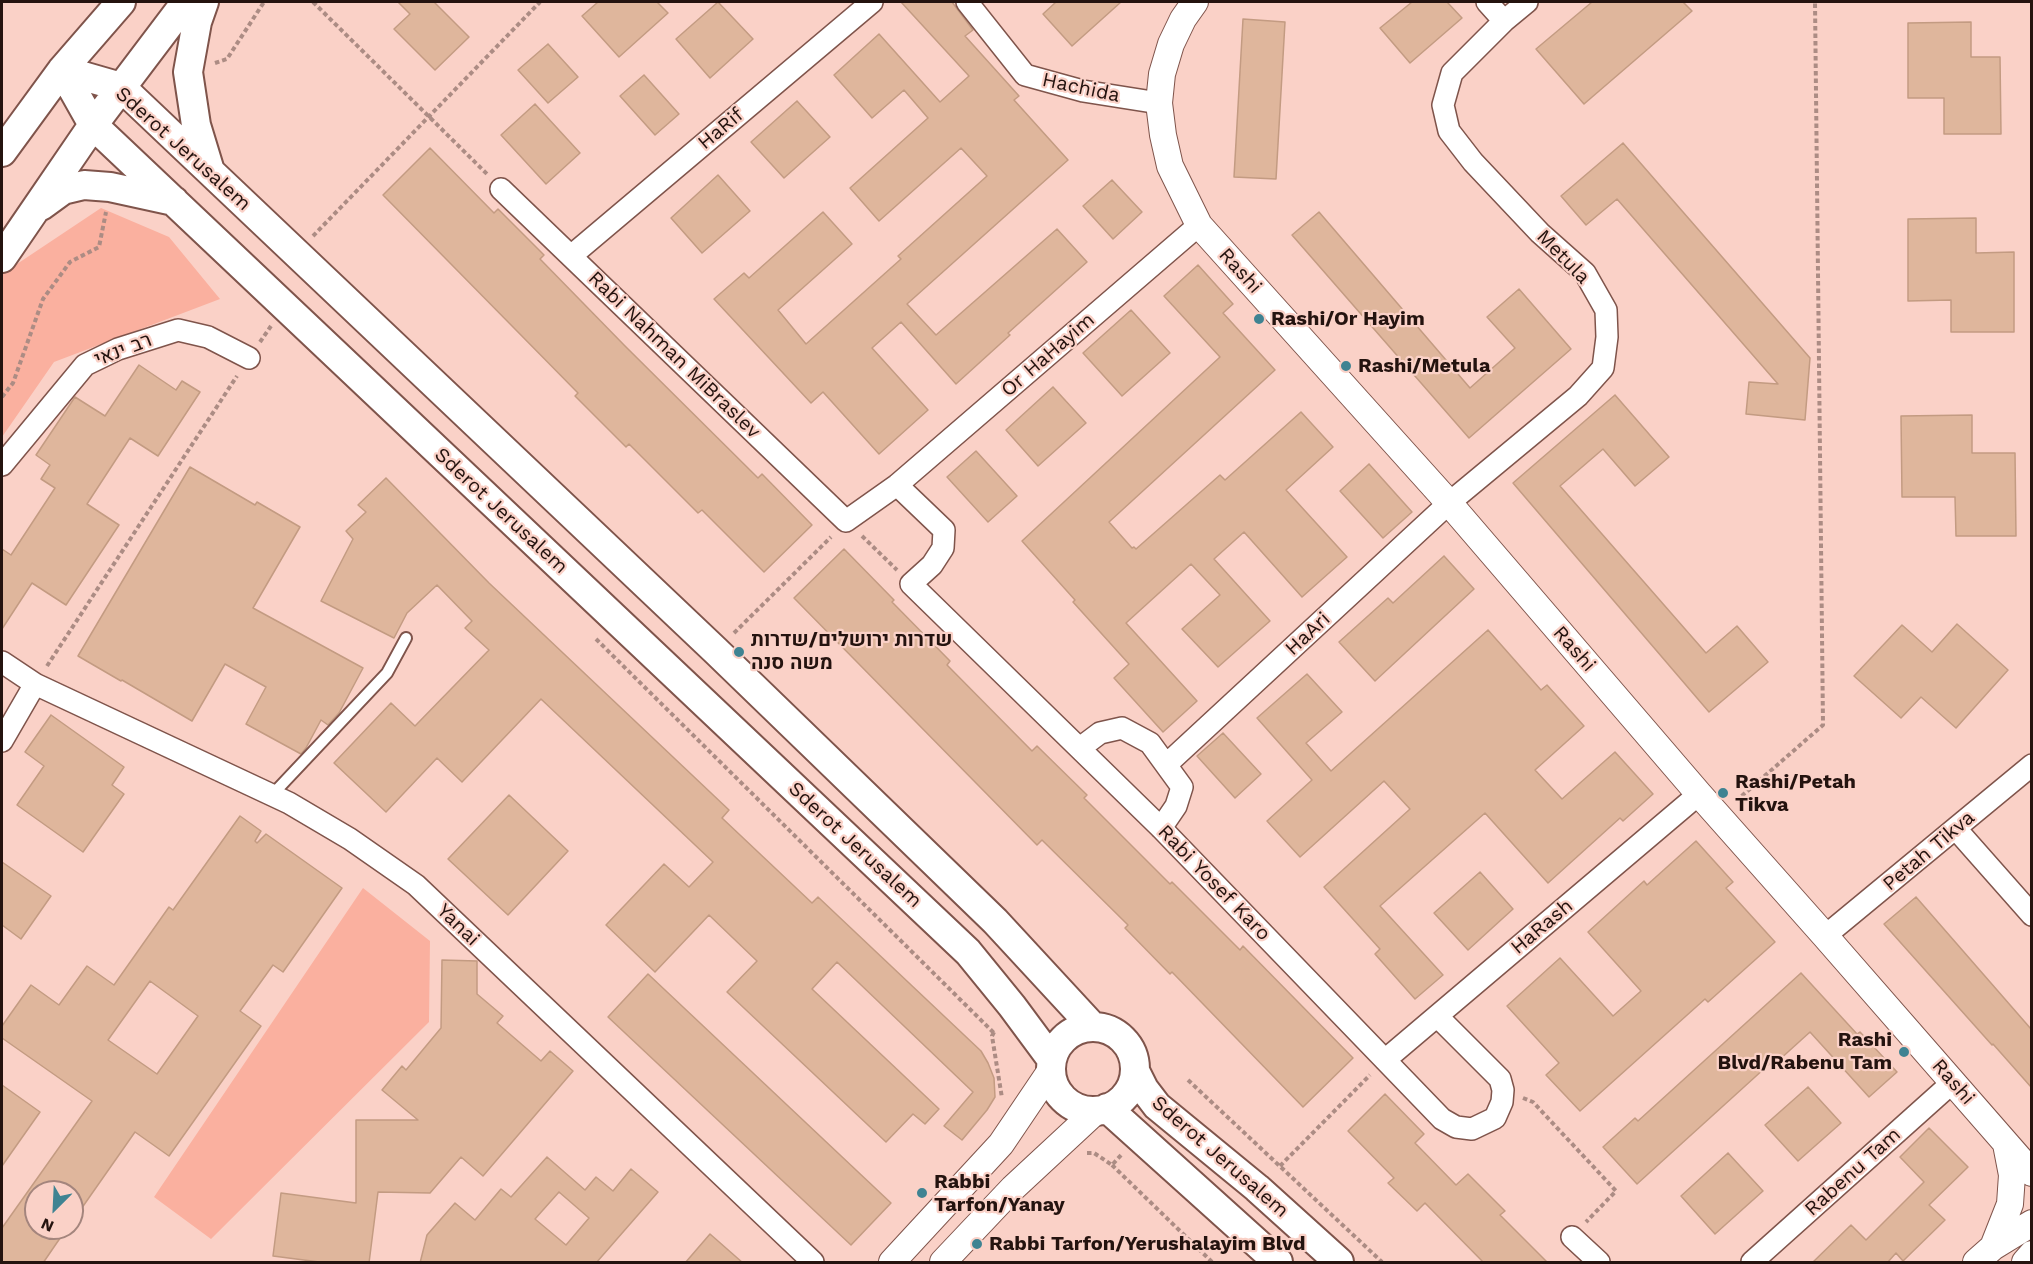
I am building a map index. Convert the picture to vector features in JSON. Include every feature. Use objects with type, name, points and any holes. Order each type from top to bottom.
[{"type":"main road","points":[[2,152],[62,70],[121,2]]},
{"type":"main road","points":[[2,258],[93,125],[186,2]]},
{"type":"main road","points":[[204,2],[197,22],[188,72],[196,125],[211,173]]},
{"type":"main road","name":"Sderot Jerusalem","points":[[62,70],[121,87],[717,651],[995,921],[1093,1027]]},
{"type":"main road","name":"Sderot Jerusalem","points":[[62,70],[93,125],[968,952],[1012,1006],[1052,1065]]},
{"type":"main road","points":[[35,211],[63,190],[84,185],[110,187],[174,201]]},
{"type":"main road","points":[[1093,1027],[1102,1028],[1120,1037],[1131,1052],[1135,1071],[1127,1094],[1118,1102],[1102,1109],[1074,1106],[1065,1100],[1057,1091],[1052,1065],[1063,1040],[1071,1033],[1093,1027]]},
{"type":"main road","name":"Sderot Jerusalem","points":[[1135,1071],[1156,1106],[1257,1188],[1339,1263]]},
{"type":"main road","name":"Sderot Jerusalem","points":[[1102,1109],[1278,1263]]},
{"type":"street","name":"HaRif","points":[[571,256],[872,2]]},
{"type":"street","name":"Hachida","points":[[967,2],[1025,75],[1083,91],[1159,103]]},
{"type":"street","name":"Rashi","points":[[1195,2],[1183,19],[1171,44],[1162,74],[1159,103],[1170,166],[1199,225],[1449,504],[1718,816],[2031,1173]]},
{"type":"street","points":[[1487,2],[1504,21]]},
{"type":"street","name":"Metula","points":[[1449,504],[1578,396],[1603,368],[1607,338],[1606,310],[1585,273],[1540,233],[1473,162],[1449,131],[1443,105],[1452,73],[1504,21],[1527,2]]},
{"type":"street","name":"Rabi Nahman MiBraslev","points":[[501,189],[846,521]]},
{"type":"street","name":"Or HaHayim","points":[[846,521],[897,484],[1199,225]]},
{"type":"street","name":"רב ינאי","points":[[2,465],[85,365],[118,349],[178,330],[208,337],[249,358]]},
{"type":"street","points":[[897,484],[944,530],[942,548],[932,565],[911,584]]},
{"type":"street","name":"HaAri","points":[[1167,764],[1449,504]]},
{"type":"street","name":"Rabi Yosef Karo","points":[[911,584],[1161,828],[1442,1119],[1456,1128],[1472,1130],[1495,1118],[1502,1102],[1503,1090]]},
{"type":"street","points":[[2,662],[35,684],[2,741]]},
{"type":"street","name":"Yanai","points":[[35,684],[272,795],[350,839],[416,885],[514,981],[813,1263]]},
{"type":"street","points":[[1080,748],[1100,733],[1122,728],[1150,743],[1182,787],[1176,806],[1161,828]]},
{"type":"street","name":"Petah Tikva","points":[[1825,936],[2031,765]]},
{"type":"street","name":"HaRash","points":[[1385,1060],[1699,794]]},
{"type":"street","points":[[1956,829],[2031,915]]},
{"type":"street","points":[[1437,1016],[1500,1079],[1503,1090]]},
{"type":"street","points":[[892,1263],[1001,1144],[1052,1065]]},
{"type":"street","name":"Rabenu Tam","points":[[1752,1263],[1953,1082]]},
{"type":"street","points":[[942,1263],[1013,1188],[1102,1109]]},
{"type":"street","points":[[1985,1255],[2010,1204],[2012,1174],[2006,1143]]},
{"type":"street","points":[[1985,1255],[2031,1222]]},
{"type":"street","points":[[1572,1237],[1599,1263]]},
{"type":"street","points":[[2025,1263],[2031,1254]]},
{"type":"lane","points":[[272,795],[387,673],[406,638]]},
{"type":"path","points":[[188,72],[227,59],[264,2]]},
{"type":"path","points":[[313,2],[501,189]]},
{"type":"path","points":[[297,253],[540,2]]},
{"type":"path","points":[[1718,816],[1824,725],[1815,2]]},
{"type":"path","points":[[2,397],[13,383],[43,299],[70,262],[99,247],[110,187]]},
{"type":"path","points":[[35,684],[273,322]]},
{"type":"path","points":[[717,651],[846,521],[911,584]]},
{"type":"path","points":[[589,632],[994,1033]]},
{"type":"path","points":[[1257,1188],[1385,1060]]},
{"type":"path","points":[[1188,1080],[1382,1263]]},
{"type":"path","points":[[1503,1090],[1533,1102],[1616,1191],[1572,1237]]},
{"type":"path","points":[[1112,1165],[1212,1263]]},
{"type":"shaded area","points":[[101,208],[169,237],[220,299],[54,362],[2,437],[2,274]]},
{"type":"shaded area","points":[[363,888],[430,941],[429,1022],[211,1239],[154,1197]]},
{"type":"building","points":[[398,2],[434,2],[469,37],[435,70],[394,29],[410,14]]},
{"type":"building","points":[[598,2],[657,2],[668,13],[619,57],[582,16]]},
{"type":"building","points":[[718,2],[753,39],[710,78],[676,39]]},
{"type":"building","points":[[901,2],[952,2],[973,30],[965,36],[1019,96],[1014,100],[1068,160],[907,304],[936,335],[1057,229],[1087,262],[1008,333],[1010,335],[956,384],[901,322],[872,348],[928,410],[879,454],[823,392],[811,403],[714,299],[744,273],[749,278],[823,212],[852,244],[778,310],[806,344],[901,259],[898,256],[987,176],[961,148],[879,221],[850,188],[928,118],[904,90],[872,118],[834,75],[879,34],[940,102],[969,76]]},
{"type":"building","points":[[1056,2],[1121,2],[1072,46],[1043,14]]},
{"type":"building","points":[[1412,2],[1447,2],[1462,18],[1410,63],[1380,28]]},
{"type":"building","points":[[1592,2],[1683,2],[1692,11],[1584,104],[1536,49]]},
{"type":"building","points":[[1243,19],[1285,22],[1276,179],[1234,177]]},
{"type":"building","points":[[1971,22],[1971,57],[2000,57],[2001,134],[1944,134],[1944,98],[1908,98],[1908,23]]},
{"type":"building","points":[[548,44],[578,77],[548,103],[518,70]]},
{"type":"building","points":[[644,75],[679,114],[655,135],[620,96]]},
{"type":"building","points":[[797,101],[830,137],[784,178],[751,142]]},
{"type":"building","points":[[535,104],[580,153],[546,184],[501,135]]},
{"type":"building","points":[[1623,143],[1810,358],[1805,420],[1746,414],[1749,382],[1778,384],[1617,199],[1586,225],[1561,196]]},
{"type":"building","points":[[430,148],[494,213],[498,209],[544,255],[540,259],[758,478],[762,474],[812,525],[764,572],[702,510],[698,513],[629,444],[626,447],[575,396],[578,393],[383,195]]},
{"type":"building","points":[[718,175],[750,211],[702,253],[671,218]]},
{"type":"building","points":[[1112,180],[1142,212],[1113,239],[1083,206]]},
{"type":"building","points":[[1319,212],[1470,388],[1515,348],[1487,317],[1519,289],[1571,349],[1469,438],[1292,235]]},
{"type":"building","points":[[1976,218],[1976,253],[2014,252],[2014,332],[1951,332],[1951,300],[1908,301],[1908,219]]},
{"type":"building","points":[[1198,265],[1233,304],[1223,313],[1275,370],[1109,522],[1132,548],[1136,549],[1220,475],[1225,480],[1301,412],[1333,447],[1286,490],[1347,557],[1302,597],[1244,532],[1214,559],[1270,621],[1218,667],[1182,629],[1220,595],[1191,564],[1126,623],[1197,701],[1163,732],[1114,678],[1129,664],[1022,541],[1220,357],[1164,296]]},
{"type":"building","points":[[1131,310],[1170,353],[1122,396],[1083,353]]},
{"type":"building","points":[[139,365],[176,390],[182,381],[200,392],[158,456],[130,438],[87,504],[119,525],[66,605],[32,583],[2,629],[2,549],[11,555],[55,488],[41,479],[50,465],[36,455],[75,397],[105,416]]},
{"type":"building","points":[[1053,387],[1086,423],[1038,466],[1006,430]]},
{"type":"building","points":[[1615,395],[1669,457],[1635,486],[1603,449],[1560,486],[1706,653],[1737,626],[1768,662],[1709,712],[1513,483]]},
{"type":"building","points":[[1972,415],[1972,453],[2015,453],[2016,536],[1956,536],[1955,497],[1902,497],[1901,416]]},
{"type":"building","points":[[976,451],[1017,496],[988,522],[947,477]]},
{"type":"building","points":[[1369,464],[1412,512],[1383,538],[1340,491]]},
{"type":"building","points":[[190,467],[255,505],[257,502],[300,527],[253,608],[363,668],[339,713],[328,725],[321,720],[301,754],[246,724],[266,687],[225,664],[192,721],[78,656]]},
{"type":"building","points":[[386,478],[489,583],[729,810],[722,818],[812,903],[818,897],[981,1051],[994,1078],[995,1097],[962,1140],[944,1126],[973,1092],[837,962],[812,989],[939,1109],[925,1124],[913,1114],[886,1142],[727,992],[757,961],[709,915],[655,972],[606,925],[664,864],[689,887],[713,862],[541,699],[462,782],[437,758],[386,812],[334,763],[391,703],[415,726],[489,650],[465,628],[472,621],[437,585],[407,613],[394,638],[321,601],[353,539],[346,531],[366,512],[358,505]]},
{"type":"building","points":[[844,549],[950,661],[947,665],[1032,751],[1037,746],[1087,795],[1084,798],[1170,884],[1172,882],[1240,950],[1243,946],[1353,1058],[1303,1107],[1172,972],[1170,974],[1125,928],[1128,925],[1042,840],[1037,845],[794,598]]},
{"type":"building","points":[[1444,556],[1474,589],[1375,681],[1339,642],[1388,598],[1393,603]]},
{"type":"building","points":[[1957,624],[2008,670],[1956,728],[1921,697],[1901,718],[1854,676],[1902,625],[1932,652]]},
{"type":"building","points":[[1488,630],[1541,690],[1547,685],[1584,726],[1535,770],[1562,799],[1615,752],[1653,794],[1623,821],[1620,818],[1548,883],[1485,813],[1380,906],[1443,975],[1415,999],[1375,954],[1380,949],[1324,887],[1410,809],[1384,781],[1300,857],[1267,821],[1312,780],[1257,718],[1307,674],[1342,712],[1306,743],[1331,771]]},
{"type":"building","points":[[51,715],[124,767],[112,785],[124,794],[83,852],[17,805],[44,766],[25,752]]},
{"type":"building","points":[[1223,733],[1261,774],[1235,798],[1197,756]]},
{"type":"building","points":[[509,795],[568,851],[508,915],[448,859]]},
{"type":"building","points":[[240,816],[261,831],[255,841],[257,843],[266,834],[342,888],[283,972],[273,965],[240,1011],[261,1026],[169,1156],[135,1132],[84,1205],[84,1180],[36,1180],[92,1101],[2,1038],[2,1026],[31,985],[59,1005],[87,966],[114,985],[169,907],[173,910]],"holes":[[[150,981],[198,1016],[157,1074],[108,1040]]]},
{"type":"building","points":[[1696,841],[1733,882],[1726,888],[1775,942],[1708,1002],[1705,999],[1580,1111],[1546,1075],[1559,1063],[1507,1006],[1560,958],[1613,1016],[1641,991],[1588,932],[1644,881],[1647,885]]},
{"type":"building","points":[[2,862],[51,896],[21,939],[2,925]]},
{"type":"building","points":[[1480,872],[1513,909],[1468,950],[1434,913]]},
{"type":"building","points":[[1916,897],[2031,1029],[2031,1087],[1884,924]]},
{"type":"building","points":[[442,960],[477,961],[477,994],[503,1016],[497,1023],[541,1061],[550,1051],[573,1071],[483,1176],[461,1157],[430,1193],[378,1192],[369,1263],[327,1263],[273,1256],[281,1193],[356,1203],[356,1120],[418,1120],[382,1090],[402,1066],[406,1070],[441,1028]]},
{"type":"building","points":[[1801,973],[1857,1034],[1860,1032],[1897,1072],[1869,1097],[1810,1032],[1778,1061],[1776,1058],[1637,1184],[1603,1147],[1635,1118],[1638,1121]]},
{"type":"building","points":[[648,974],[891,1203],[851,1245],[608,1017]]},
{"type":"building","points":[[2,1085],[40,1112],[2,1166]]},
{"type":"building","points":[[1808,1087],[1841,1123],[1798,1161],[1765,1125]]},
{"type":"building","points":[[1385,1094],[1424,1134],[1415,1143],[1456,1185],[1468,1174],[1505,1211],[1500,1215],[1548,1263],[1484,1263],[1425,1203],[1417,1211],[1388,1183],[1394,1178],[1348,1131]]},
{"type":"building","points":[[1929,1128],[1968,1167],[1929,1205],[1945,1220],[1903,1261],[1896,1253],[1887,1263],[1812,1263],[1851,1225],[1866,1240],[1924,1182],[1900,1157]]},
{"type":"building","points":[[1728,1153],[1763,1191],[1715,1234],[1681,1196]]},
{"type":"building","points":[[547,1157],[585,1190],[596,1177],[613,1191],[631,1169],[658,1192],[596,1263],[420,1263],[427,1235],[455,1203],[475,1220],[501,1189],[511,1197]],"holes":[[[559,1192],[589,1218],[566,1245],[535,1219]]]},
{"type":"building","points":[[24,1197],[24,1240],[59,1240],[43,1263],[2,1263],[2,1228]]},
{"type":"building","points":[[710,1234],[743,1263],[685,1263]]},
{"type":"place","name":"Rashi/Or Hayim","points":[[1259,319]]},
{"type":"place","name":"Rashi/Metula","points":[[1346,366]]},
{"type":"place","name":"שדרות ירושלים/שדרות משה סנה","points":[[739,652]]},
{"type":"place","name":"Rashi/Petah Tikva","points":[[1723,793]]},
{"type":"place","name":"Rashi Blvd/Rabenu Tam","points":[[1904,1052]]},
{"type":"place","name":"Rabbi Tarfon/Yanay","points":[[922,1193]]},
{"type":"place","name":"Rabbi Tarfon/Yerushalayim Blvd","points":[[977,1244]]}]
